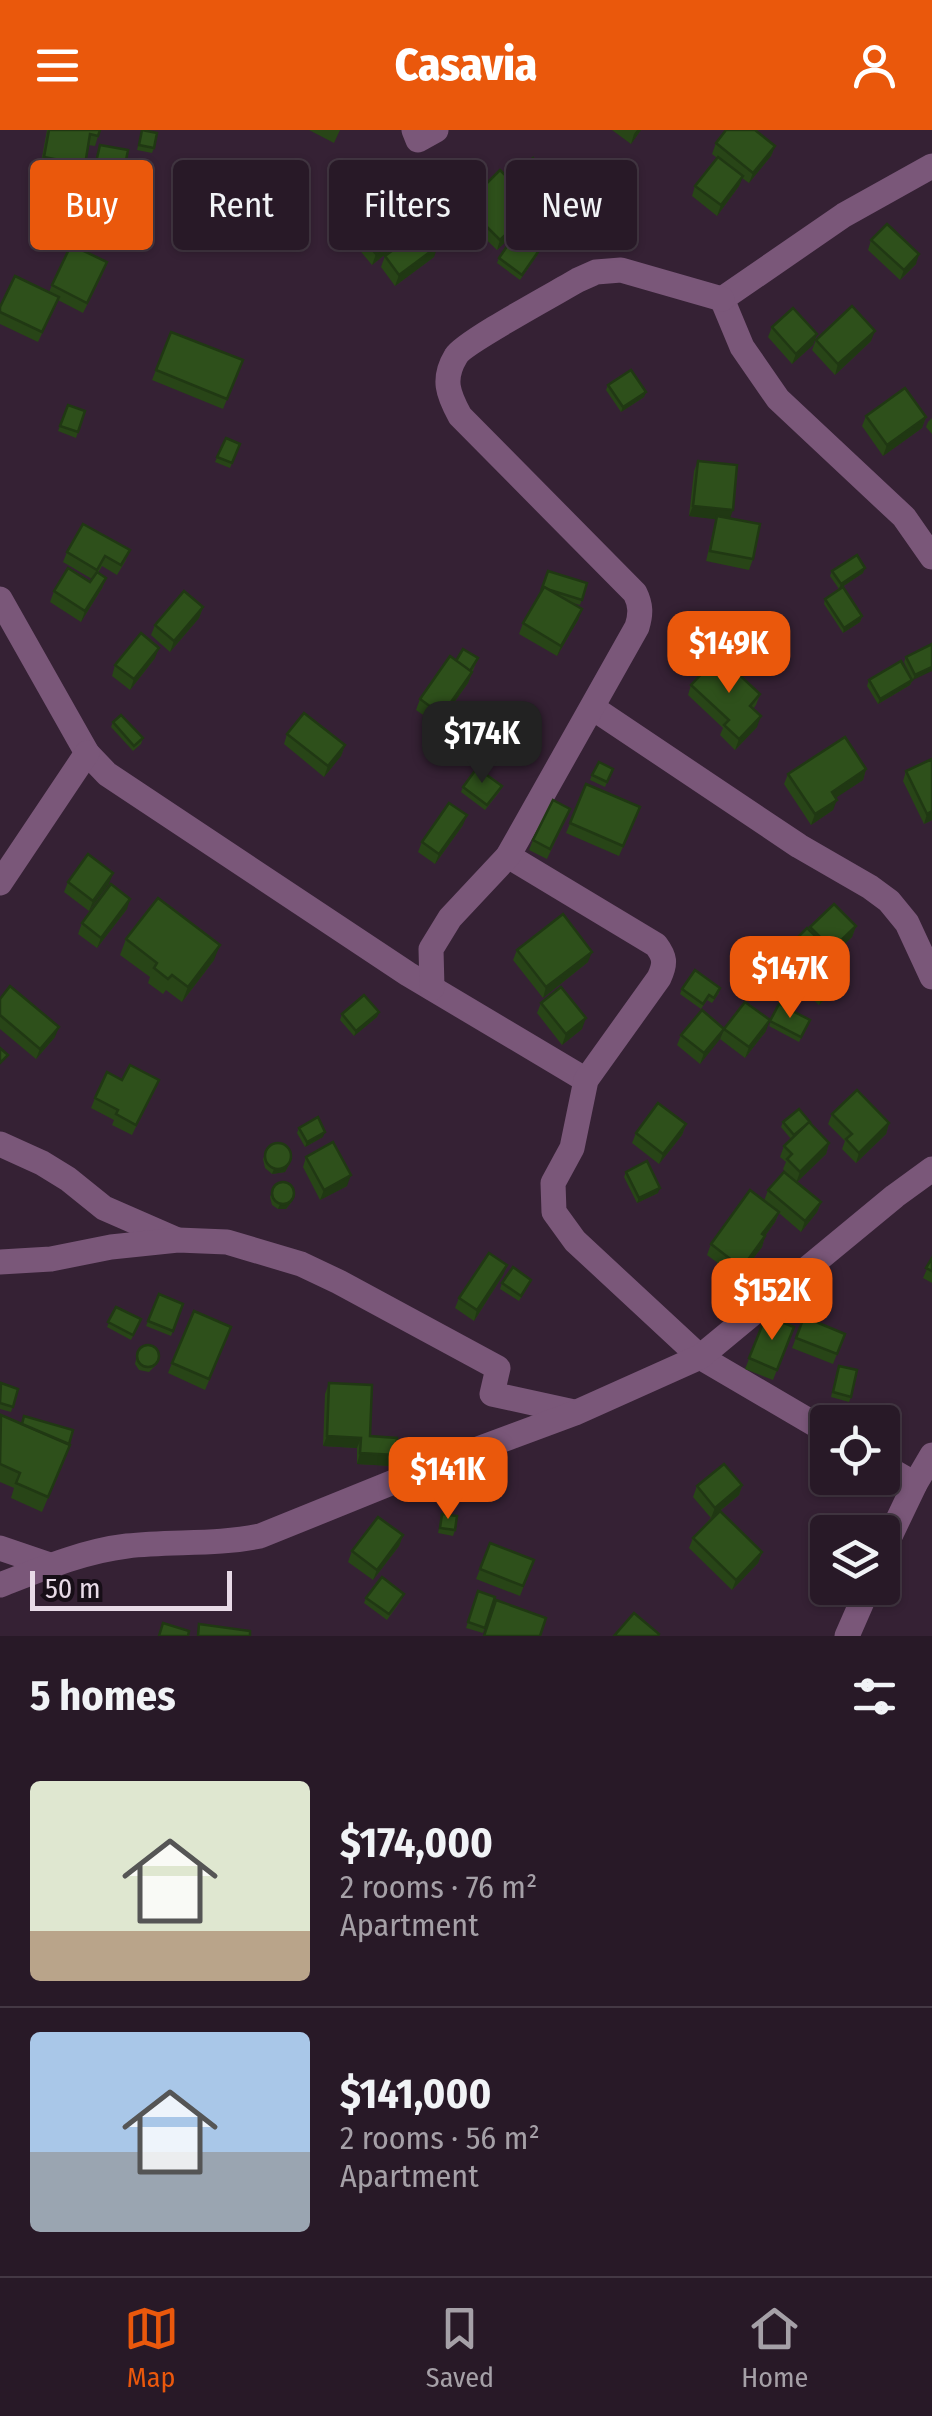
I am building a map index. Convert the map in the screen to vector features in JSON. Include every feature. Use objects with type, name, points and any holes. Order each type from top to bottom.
[{"type":"street","points":[[414,130],[418,140],[436,130]]},
{"type":"street","points":[[722,299],[844,215],[932,166]]},
{"type":"street","points":[[432,988],[431,949],[450,918],[508,856],[593,708],[641,614],[635,593],[460,416],[448,394],[448,374],[457,352],[596,272],[620,270],[722,299]]},
{"type":"street","points":[[722,299],[742,347],[778,399],[904,517],[932,557]]},
{"type":"street","points":[[0,598],[87,753],[108,774],[432,988],[586,1080]]},
{"type":"street","points":[[593,708],[799,846],[879,894],[907,923],[932,977]]},
{"type":"street","points":[[0,882],[87,753]]},
{"type":"street","points":[[508,856],[656,945],[664,955],[665,965],[659,978],[586,1080],[572,1148],[554,1183],[554,1212],[575,1241],[700,1357],[810,1421]]},
{"type":"street","points":[[0,1144],[55,1171],[104,1208],[178,1240]]},
{"type":"street","points":[[0,1585],[50,1565],[122,1546],[234,1542],[260,1536],[575,1412],[700,1357],[932,1169]]},
{"type":"street","points":[[0,1262],[51,1259],[178,1240],[227,1242],[301,1264],[498,1368],[492,1394],[575,1412]]},
{"type":"street","points":[[900,1515],[932,1455]]},
{"type":"street","points":[[900,1475],[915,1484]]},
{"type":"street","points":[[0,1548],[50,1565]]},
{"type":"street","points":[[847,1636],[861,1605]]},
{"type":"building","points":[[49,130],[100,130],[98,136],[90,134],[86,160],[44,157]]},
{"type":"building","points":[[142,130],[157,133],[154,148],[139,145]]},
{"type":"building","points":[[726,130],[755,130],[775,146],[753,173],[716,143]]},
{"type":"building","points":[[100,145],[128,150],[126,160],[97,160]]},
{"type":"building","points":[[718,157],[743,176],[721,205],[695,186]]},
{"type":"building","points":[[500,170],[506,176],[506,234],[500,240],[486,226],[486,184]]},
{"type":"building","points":[[887,224],[919,254],[904,270],[871,240]]},
{"type":"building","points":[[506,248],[539,250],[522,275],[499,258]]},
{"type":"building","points":[[69,250],[82,250],[107,262],[87,303],[52,285]]},
{"type":"building","points":[[393,250],[433,250],[399,275],[385,256]]},
{"type":"building","points":[[15,276],[59,297],[42,332],[0,312]]},
{"type":"building","points":[[852,306],[875,331],[838,364],[816,340]]},
{"type":"building","points":[[793,308],[817,334],[796,354],[772,327]]},
{"type":"building","points":[[171,332],[243,360],[227,399],[156,370]]},
{"type":"building","points":[[631,370],[646,392],[623,407],[608,385]]},
{"type":"building","points":[[905,388],[926,417],[887,445],[866,416]]},
{"type":"building","points":[[68,405],[85,411],[78,432],[60,426]]},
{"type":"building","points":[[226,438],[240,444],[232,463],[217,457]]},
{"type":"building","points":[[698,461],[737,465],[733,510],[693,506]]},
{"type":"building","points":[[717,516],[760,524],[753,559],[710,551]]},
{"type":"building","points":[[83,524],[130,550],[121,565],[105,556],[97,570],[67,552]]},
{"type":"building","points":[[857,555],[865,568],[841,584],[832,571]]},
{"type":"building","points":[[68,568],[90,582],[97,572],[106,578],[85,611],[54,591]]},
{"type":"building","points":[[548,571],[587,583],[582,600],[542,588]]},
{"type":"building","points":[[544,587],[582,609],[561,646],[523,623]]},
{"type":"building","points":[[843,587],[862,616],[844,628],[825,599]]},
{"type":"building","points":[[184,591],[203,607],[174,641],[155,625]]},
{"type":"building","points":[[141,633],[159,648],[134,679],[115,665]]},
{"type":"building","points":[[932,644],[932,667],[915,675],[906,657]]},
{"type":"building","points":[[463,649],[478,658],[470,671],[456,661]]},
{"type":"building","points":[[450,656],[472,672],[442,715],[420,699]]},
{"type":"building","points":[[719,656],[760,694],[750,706],[761,716],[739,739],[724,725],[729,720],[691,685]]},
{"type":"building","points":[[901,661],[912,680],[880,699],[869,680]]},
{"type":"building","points":[[304,713],[345,745],[328,766],[287,734]]},
{"type":"building","points":[[121,715],[143,738],[134,746],[113,722]]},
{"type":"building","points":[[845,737],[866,769],[832,792],[837,800],[815,814],[788,774]]},
{"type":"building","points":[[932,759],[932,811],[927,814],[906,771]]},
{"type":"building","points":[[599,762],[613,769],[607,782],[592,775]]},
{"type":"building","points":[[477,768],[502,786],[487,805],[463,787]]},
{"type":"building","points":[[586,784],[640,807],[623,846],[570,823]]},
{"type":"building","points":[[553,800],[570,809],[550,849],[533,840]]},
{"type":"building","points":[[449,803],[467,815],[439,854],[422,842]]},
{"type":"building","points":[[88,854],[113,873],[93,901],[68,882]]},
{"type":"building","points":[[111,884],[130,899],[101,938],[82,923]]},
{"type":"building","points":[[158,898],[220,945],[188,987],[172,975],[168,979],[154,968],[157,963],[126,939]]},
{"type":"building","points":[[834,904],[856,926],[832,949],[810,927]]},
{"type":"building","points":[[563,914],[592,952],[546,987],[517,950]]},
{"type":"building","points":[[807,928],[848,967],[823,994],[781,954]]},
{"type":"building","points":[[695,970],[720,988],[714,998],[709,995],[703,1004],[682,989]]},
{"type":"building","points":[[10,986],[59,1027],[40,1049],[0,1015],[0,999]]},
{"type":"building","points":[[561,987],[586,1018],[566,1034],[541,1003]]},
{"type":"building","points":[[364,995],[379,1012],[356,1031],[342,1014]]},
{"type":"building","points":[[745,1002],[770,1020],[749,1047],[724,1029]]},
{"type":"building","points":[[779,1004],[810,1020],[801,1037],[770,1021]]},
{"type":"building","points":[[702,1010],[724,1029],[704,1053],[681,1035]]},
{"type":"building","points":[[130,1065],[159,1080],[136,1125],[95,1098],[107,1072],[122,1080]]},
{"type":"building","points":[[857,1090],[889,1123],[859,1153],[846,1139],[852,1134],[832,1114]]},
{"type":"building","points":[[658,1103],[686,1124],[663,1154],[636,1133]]},
{"type":"building","points":[[799,1109],[810,1122],[794,1135],[783,1122]]},
{"type":"building","points":[[318,1117],[325,1132],[307,1142],[299,1128]]},
{"type":"building","points":[[809,1122],[829,1143],[800,1172],[787,1159],[792,1154],[784,1146]]},
{"type":"building","points":[[333,1142],[351,1175],[324,1190],[306,1157]]},
{"type":"building","points":[[278,1143],[287,1147],[291,1156],[287,1165],[278,1169],[269,1165],[265,1156],[269,1147]]},
{"type":"building","points":[[647,1161],[660,1188],[639,1198],[626,1172]]},
{"type":"building","points":[[784,1172],[821,1202],[805,1221],[768,1190]]},
{"type":"building","points":[[283,1182],[291,1185],[291,1201],[283,1204],[275,1201],[272,1193],[275,1185]]},
{"type":"building","points":[[750,1190],[779,1212],[742,1268],[711,1244]]},
{"type":"building","points":[[489,1253],[507,1265],[477,1310],[459,1298]]},
{"type":"building","points":[[513,1267],[531,1280],[521,1296],[502,1283]]},
{"type":"building","points":[[159,1294],[183,1304],[173,1331],[148,1321]]},
{"type":"building","points":[[116,1307],[141,1319],[133,1335],[108,1322]]},
{"type":"building","points":[[194,1311],[231,1327],[209,1379],[172,1363]]},
{"type":"building","points":[[766,1316],[794,1327],[777,1370],[749,1358]]},
{"type":"building","points":[[804,1317],[845,1334],[837,1354],[796,1338]]},
{"type":"building","points":[[148,1345],[159,1356],[148,1367],[137,1356]]},
{"type":"building","points":[[839,1366],[857,1370],[851,1397],[833,1392]]},
{"type":"building","points":[[1,1383],[18,1389],[13,1407],[0,1403]]},
{"type":"building","points":[[329,1383],[372,1385],[370,1436],[397,1438],[396,1455],[360,1453],[361,1438],[327,1436]]},
{"type":"building","points":[[1,1415],[70,1445],[48,1497],[16,1483],[20,1473],[0,1464]]},
{"type":"building","points":[[24,1416],[73,1430],[69,1444],[22,1424]]},
{"type":"building","points":[[724,1464],[742,1485],[715,1508],[697,1486]]},
{"type":"building","points":[[720,1511],[762,1552],[736,1580],[693,1538]]},
{"type":"building","points":[[442,1514],[457,1516],[455,1530],[440,1528]]},
{"type":"building","points":[[378,1517],[403,1535],[377,1570],[352,1551]]},
{"type":"building","points":[[490,1543],[534,1560],[523,1586],[480,1569]]},
{"type":"building","points":[[382,1577],[404,1594],[389,1614],[366,1598]]},
{"type":"building","points":[[478,1591],[495,1597],[485,1628],[468,1622]]},
{"type":"building","points":[[496,1600],[546,1618],[540,1636],[484,1636]]},
{"type":"building","points":[[634,1613],[659,1634],[658,1636],[614,1636]]},
{"type":"building","points":[[163,1623],[189,1631],[188,1636],[159,1636]]},
{"type":"building","points":[[199,1624],[250,1631],[250,1636],[198,1636]]}]
